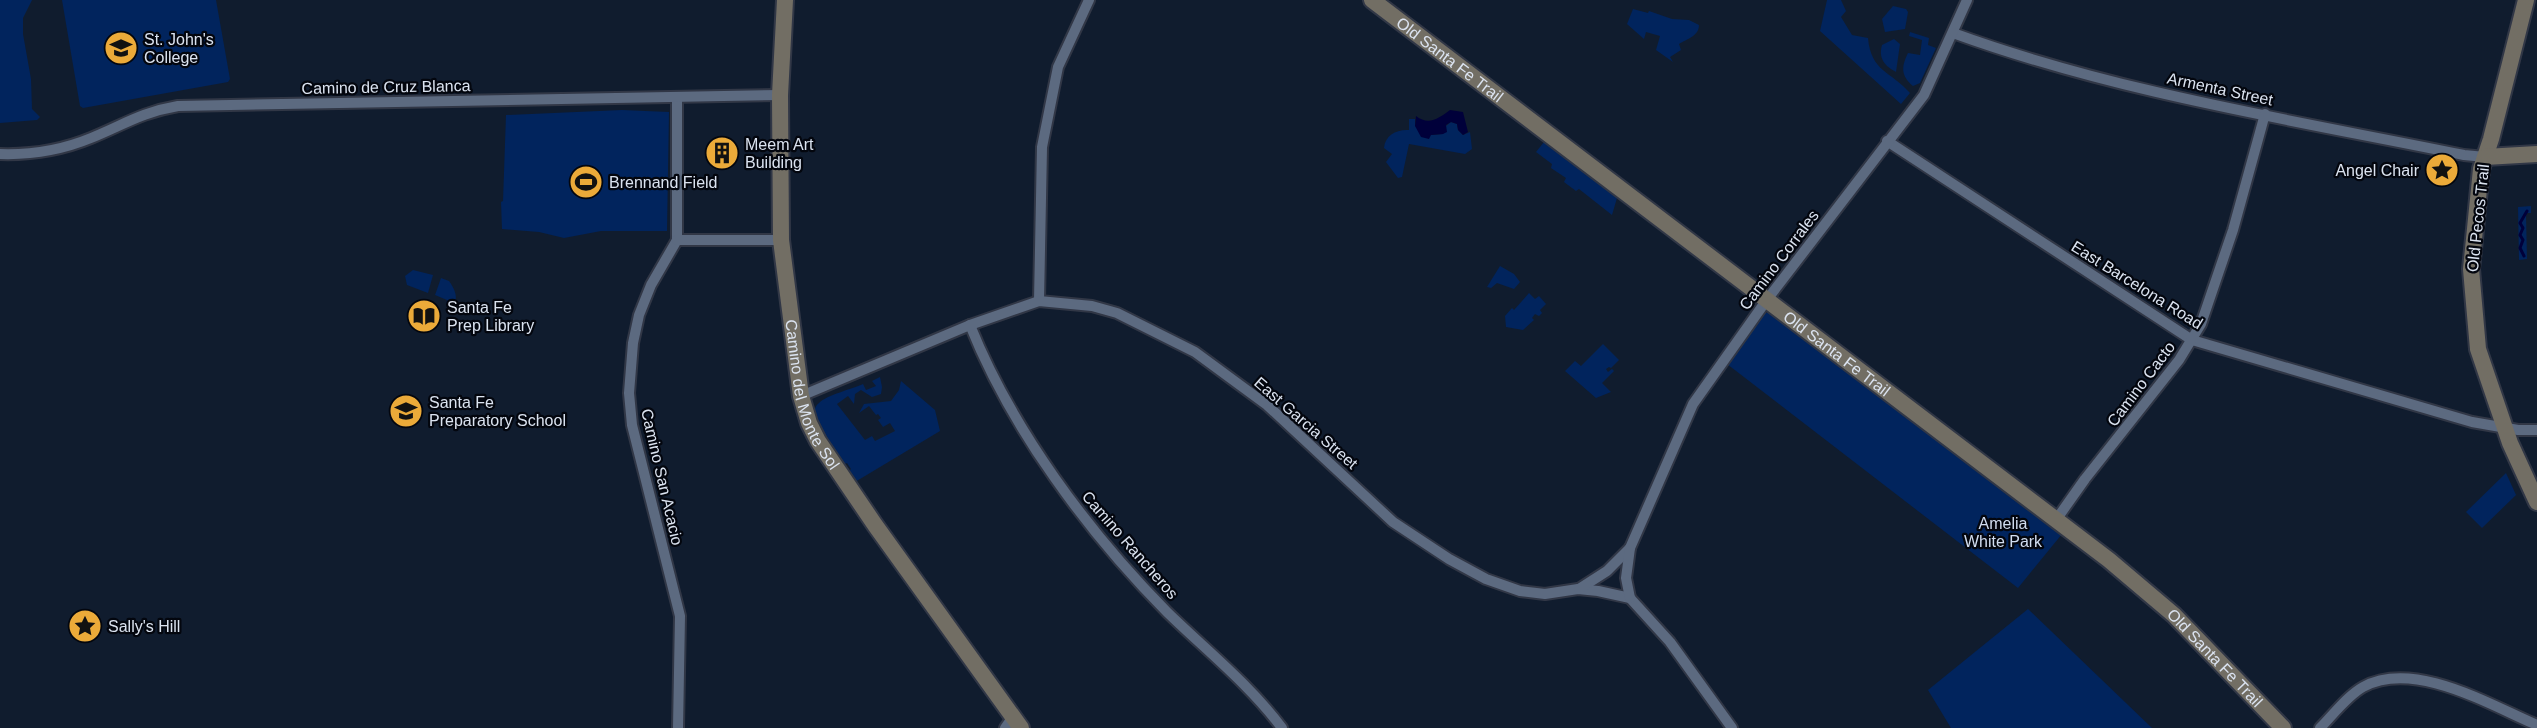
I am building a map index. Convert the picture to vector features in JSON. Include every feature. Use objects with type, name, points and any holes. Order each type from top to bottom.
[{"type":"street","name":"Camino del Monte Sol","points":[[785,0],[780,95],[781,240],[801,396],[809,423],[818,441],[1013,724]]},
{"type":"street","points":[[1039,302],[1042,147],[1058,67],[1089,0]]},
{"type":"street","name":"Old Santa Fe Trail","points":[[1372,0],[2056,520],[2174,615],[2283,728]]},
{"type":"street","name":"Camino Corrales","points":[[1630,598],[1626,578],[1630,548],[1693,404],[1766,301],[1924,95],[1967,0]]},
{"type":"street","name":"Old Pecos Trail","points":[[2526,0],[2481,169],[2471,269],[2478,349],[2510,443],[2537,502]]},
{"type":"street","name":"Armenta Street","points":[[1953,33],[2021,57],[2071,70],[2265,114],[2464,155],[2485,157]]},
{"type":"street","name":"Camino de Cruz Blanca","points":[[0,154],[38,153],[71,146],[136,116],[178,106],[780,95]]},
{"type":"street","points":[[677,98],[677,240],[781,240]]},
{"type":"street","name":"Camino Cacto","points":[[2056,520],[2192,340],[2201,324],[2233,230],[2265,114]]},
{"type":"street","name":"East Barcelona Road","points":[[1887,141],[2192,340],[2472,422],[2505,428],[2537,430]]},
{"type":"street","points":[[2485,157],[2537,154]]},
{"type":"street","name":"Camino San Acacio","points":[[677,240],[651,285],[639,315],[632,350],[629,393],[632,425],[681,616],[678,728]]},
{"type":"street","name":"East Garcia Street","points":[[801,396],[970,326],[1039,302],[1092,306],[1117,313],[1195,352],[1267,405],[1393,522],[1449,559],[1486,579],[1520,591],[1545,594],[1578,589],[1604,591],[1630,598]]},
{"type":"street","name":"Camino Rancheros","points":[[970,326],[986,366],[1037,450],[1082,516],[1122,564],[1168,612],[1252,692],[1282,728]]},
{"type":"street","name":"Camino Corrales","points":[[1578,589],[1607,571],[1630,548]]},
{"type":"street","points":[[1630,598],[1670,642],[1732,728]]},
{"type":"street","points":[[2320,728],[2362,688],[2380,680],[2397,677],[2413,678],[2455,690],[2537,725]]},
{"type":"green space","points":[[0,0],[32,0],[23,18],[23,34],[31,79],[32,109],[40,117],[37,120],[0,123]]},
{"type":"green space","points":[[62,0],[216,0],[230,79],[228,82],[83,108],[80,106]]},
{"type":"green space","points":[[1827,0],[1841,0],[1846,11],[1841,17],[1852,35],[1868,38],[1873,58],[1878,65],[1910,93],[1901,104],[1820,31]]},
{"type":"green space","points":[[1893,6],[1906,9],[1908,12],[1905,29],[1885,32],[1882,19]]},
{"type":"green space","points":[[1633,9],[1648,13],[1649,11],[1672,19],[1689,20],[1699,25],[1697,32],[1679,44],[1681,50],[1670,57],[1673,62],[1656,50],[1660,36],[1646,32],[1644,39],[1627,24]]},
{"type":"green space","points":[[1910,32],[1929,38],[1928,45],[1936,48],[1920,83],[1913,86],[1904,75],[1904,63],[1908,53],[1920,55],[1922,40],[1909,36]]},
{"type":"green space","points":[[1894,39],[1900,44],[1896,72],[1886,65],[1881,54],[1882,45]]},
{"type":"green space","name":"Brennand Field","points":[[622,110],[669,112],[667,231],[601,231],[564,238],[539,232],[502,229],[501,202],[503,201],[506,115]]},
{"type":"green space","points":[[1409,119],[1415,119],[1415,126],[1431,135],[1443,134],[1446,126],[1451,122],[1457,124],[1458,130],[1463,135],[1470,132],[1472,149],[1465,154],[1409,144],[1402,177],[1398,178],[1386,162],[1392,154],[1384,148],[1389,136],[1409,130]]},
{"type":"green space","points":[[1544,142],[1617,198],[1612,215],[1579,189],[1576,191],[1564,182],[1566,178],[1551,168],[1552,164],[1536,152]]},
{"type":"green space","points":[[2531,206],[2531,213],[2526,213],[2527,259],[2519,260],[2518,207]]},
{"type":"green space","points":[[1500,266],[1514,274],[1520,282],[1514,289],[1497,283],[1491,288],[1487,287]]},
{"type":"green space","points":[[413,270],[433,275],[428,293],[407,285],[405,276]]},
{"type":"green space","points":[[441,278],[449,281],[455,291],[455,302],[449,307],[446,304],[447,300],[435,295]]},
{"type":"green space","points":[[1529,293],[1535,299],[1539,296],[1546,304],[1540,310],[1542,313],[1539,316],[1535,314],[1532,318],[1534,320],[1523,330],[1506,327],[1505,316],[1512,308],[1514,310]]},
{"type":"green space","name":"Amelia White Park","points":[[1772,311],[2062,534],[2018,588],[1727,364],[1763,314]]},
{"type":"green space","points":[[1603,344],[1619,360],[1611,368],[1606,369],[1608,372],[1612,369],[1614,371],[1602,383],[1611,392],[1596,398],[1565,371],[1575,361],[1581,366]]},
{"type":"green space","points":[[880,377],[881,394],[872,397],[861,390],[855,394],[854,404],[848,396],[837,404],[865,440],[872,436],[875,441],[895,431],[890,423],[883,427],[878,420],[881,418],[869,406],[859,413],[864,404],[891,401],[899,390],[901,381],[935,410],[940,431],[855,482],[848,472],[851,469],[847,463],[842,465],[816,425],[815,409],[823,400],[840,392],[863,384],[866,390],[876,386],[872,381]]},
{"type":"green space","points":[[2506,473],[2516,495],[2482,528],[2466,512]]},
{"type":"green space","points":[[2028,609],[2152,728],[1951,728],[1928,690]]},
{"type":"shaded area","points":[[1450,110],[1463,112],[1468,132],[1463,135],[1458,130],[1457,124],[1451,122],[1446,125],[1447,132],[1443,134],[1431,135],[1429,139],[1421,137],[1415,126],[1416,116],[1430,121]]},
{"type":"waterway","points":[[2524,256],[2520,248],[2523,240],[2520,235],[2523,228],[2520,223],[2527,211]]},
{"type":"place","name":"St. John's College","points":[[121,48]]},
{"type":"place","name":"Meem Art Building","points":[[722,153]]},
{"type":"place","name":"Angel Chair","points":[[2442,170]]},
{"type":"place","name":"Brennand Field","points":[[586,182]]},
{"type":"place","name":"Santa Fe Prep Library","points":[[424,316]]},
{"type":"place","name":"Santa Fe Preparatory School","points":[[406,411]]},
{"type":"place","name":"Sally's Hill","points":[[85,626]]}]
